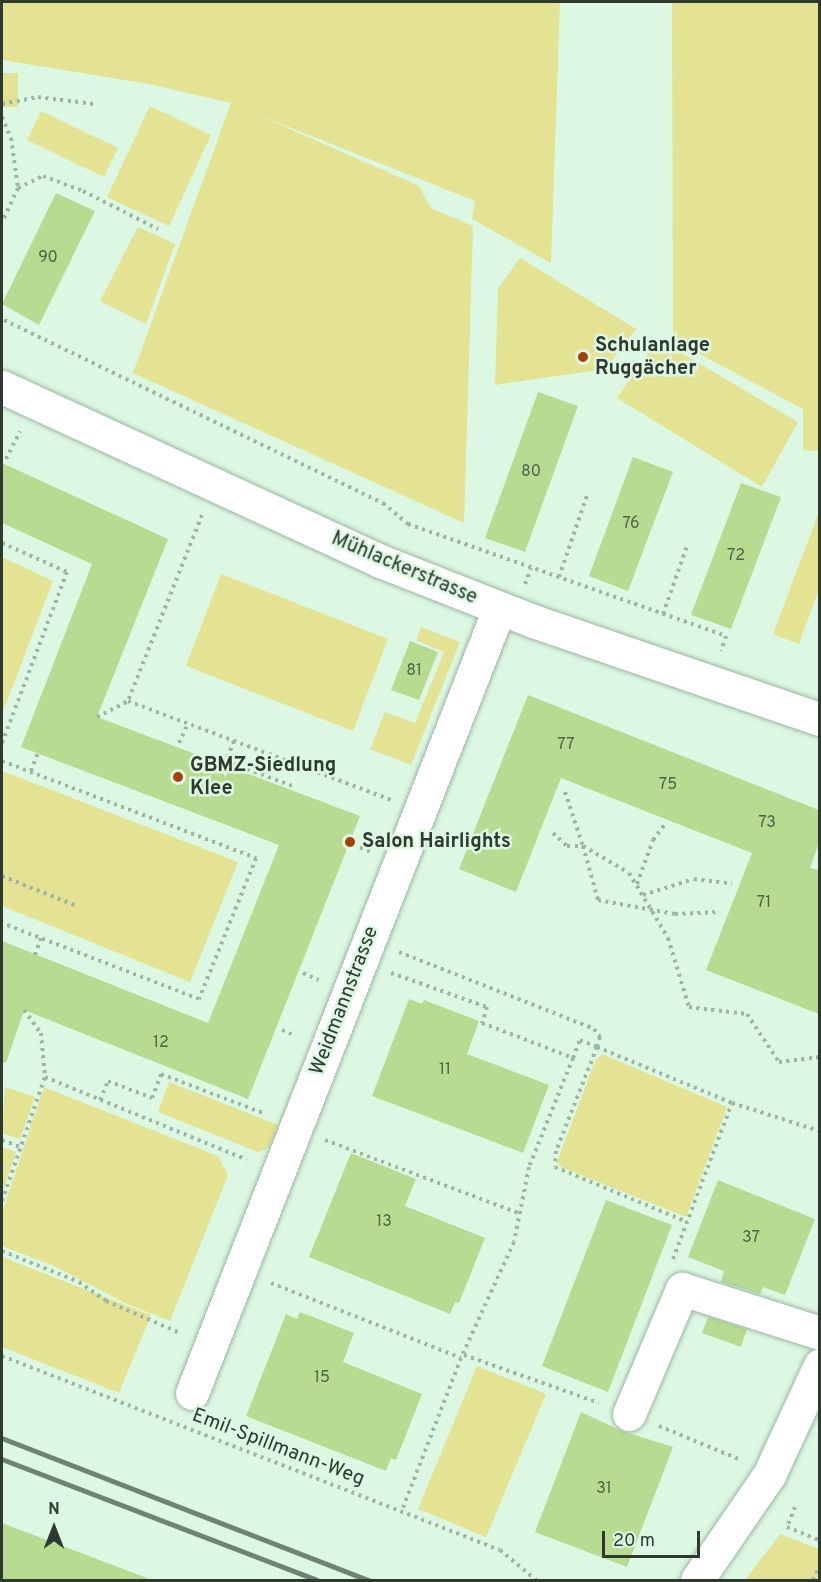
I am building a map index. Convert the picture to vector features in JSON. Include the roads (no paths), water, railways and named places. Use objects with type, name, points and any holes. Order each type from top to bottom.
[{"type":"street","name":"Mühlackerstrasse","points":[[2,387],[380,561],[511,599],[819,719]]},
{"type":"street","name":"Weidmannstrasse","points":[[192,1393],[420,810],[511,599]]},
{"type":"street","points":[[629,1414],[682,1289],[819,1333]]},
{"type":"street","points":[[697,1581],[769,1475],[819,1365]]},
{"type":"railway","points":[[2,1438],[369,1580]]},
{"type":"railway","points":[[2,1459],[317,1580]]},
{"type":"place","name":"Schulanlage Ruggächer","points":[[583,357]]},
{"type":"place","name":"GBMZ-Siedlung Klee","points":[[178,777]]},
{"type":"place","name":"Salon Hairlights","points":[[350,842]]}]
